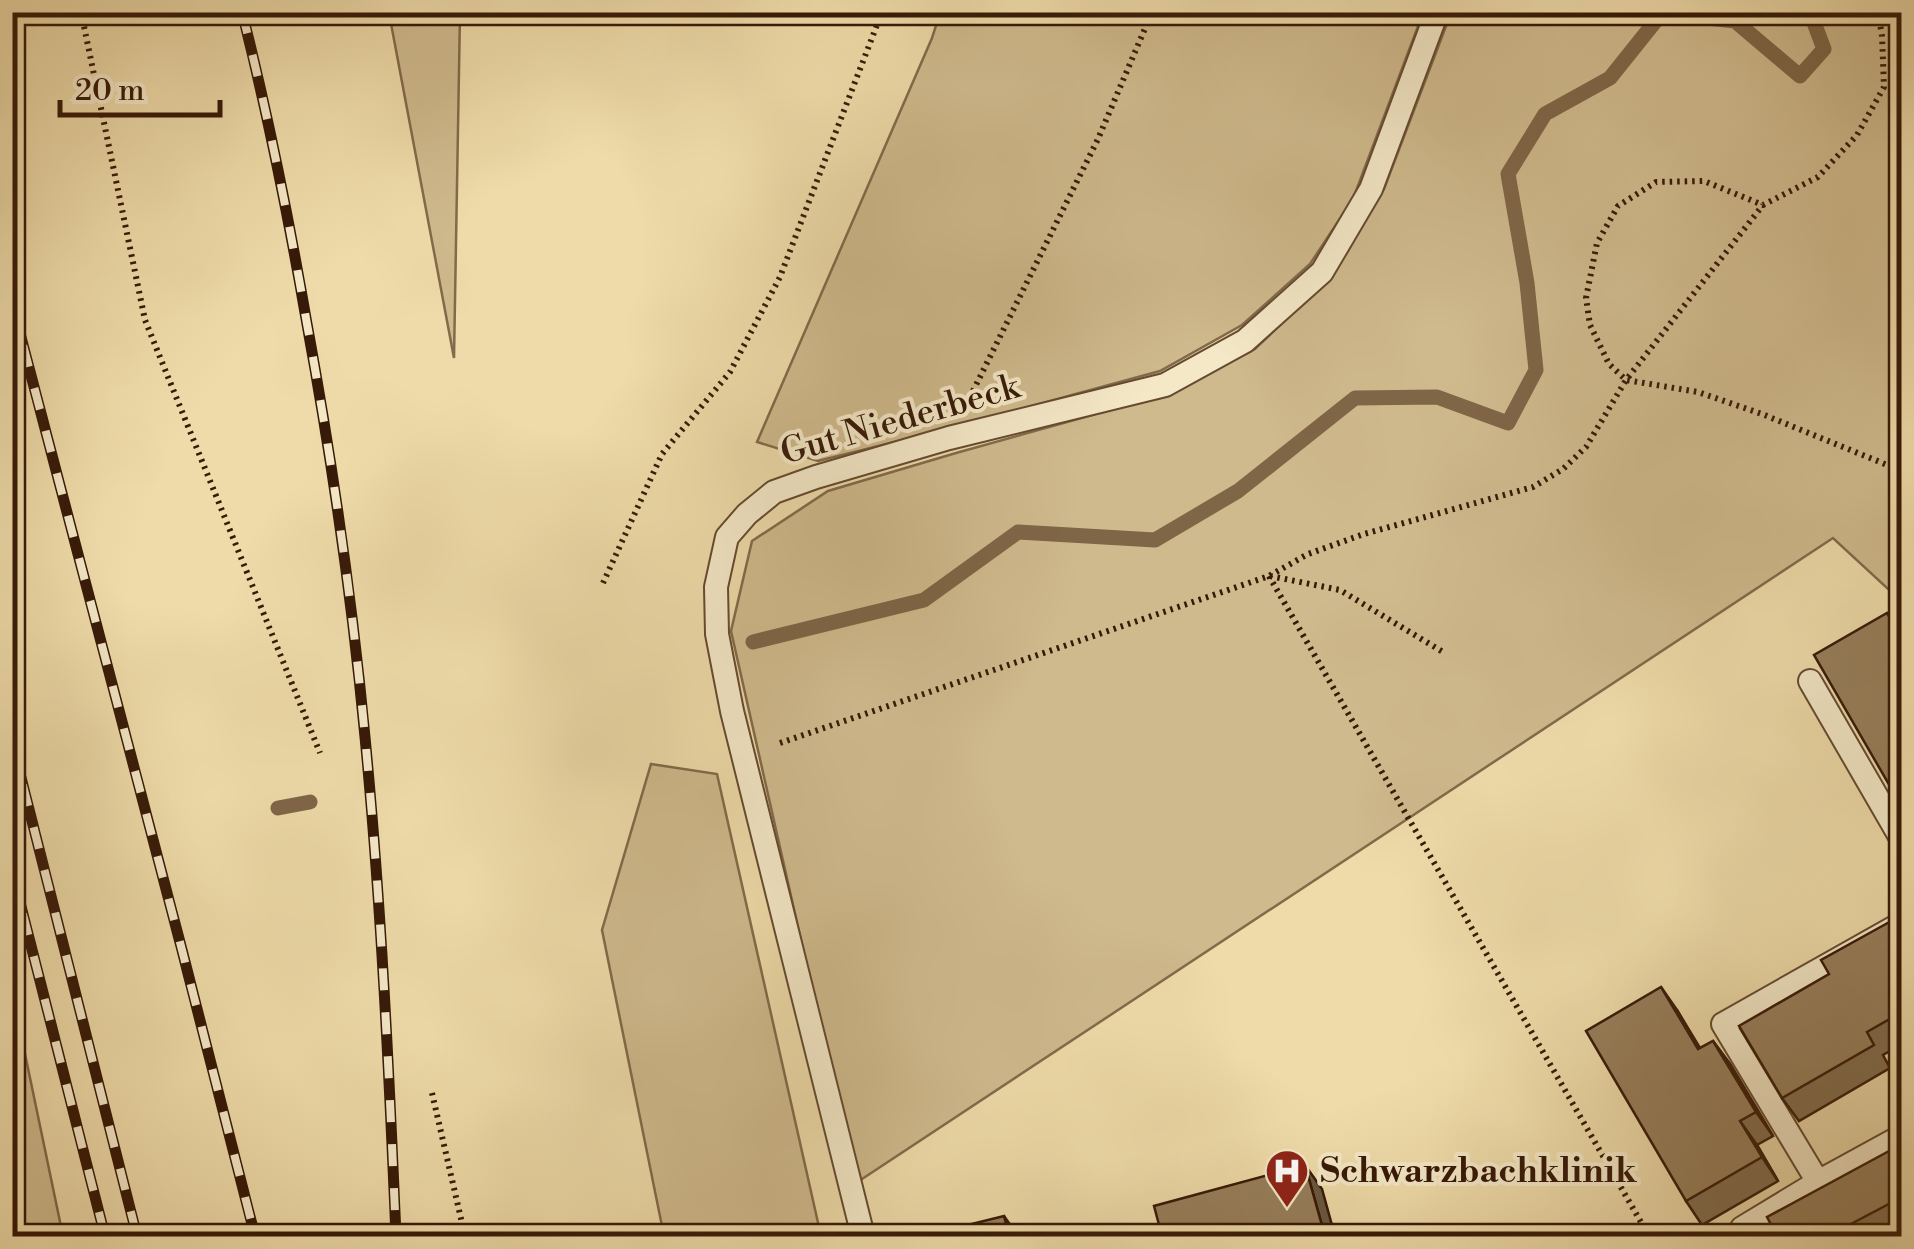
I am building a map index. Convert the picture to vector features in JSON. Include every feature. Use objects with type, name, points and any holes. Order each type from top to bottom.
[{"type":"lane","name":"Gut Niederbeck","points":[[863,1236],[732,712],[717,634],[716,587],[728,537],[747,514],[774,492],[950,438],[1165,385],[1245,341],[1322,272],[1371,189],[1438,12]]},
{"type":"lane","points":[[1810,681],[1902,840]]},
{"type":"lane","points":[[1818,1182],[1723,1024],[1902,923]]},
{"type":"lane","points":[[1742,1228],[1902,1136]]},
{"type":"path","points":[[82,12],[145,320],[320,753]]},
{"type":"path","points":[[603,583],[662,454],[730,372],[780,277],[882,12]]},
{"type":"path","points":[[950,438],[1098,138],[1152,12]]},
{"type":"path","points":[[744,756],[1269,576],[1308,554],[1364,534],[1533,488],[1564,469],[1586,447],[1626,380],[1763,205],[1818,178],[1857,135],[1884,87],[1878,12]]},
{"type":"path","points":[[1763,205],[1704,181],[1656,182],[1618,206],[1597,242],[1586,298],[1590,324],[1609,364],[1626,380],[1698,392],[1902,471]]},
{"type":"path","points":[[1269,576],[1340,590],[1443,652]]},
{"type":"path","points":[[1269,576],[1649,1236]]},
{"type":"path","points":[[432,1093],[465,1236]]},
{"type":"shaded area","points":[[389,13],[460,13],[454,358]]},
{"type":"shaded area","points":[[940,13],[1423,13],[1353,199],[1310,264],[1242,325],[1160,371],[818,461],[757,442]]},
{"type":"shaded area","points":[[1451,13],[1901,13],[1901,601],[1833,538],[856,1183],[731,631],[752,541],[828,491],[1168,394],[1255,349],[1330,277],[1384,189]]},
{"type":"shaded area","points":[[651,764],[717,774],[821,1236],[664,1236],[602,930]]},
{"type":"shaded area","points":[[13,997],[15,1006],[63,1236],[13,1236]]},
{"type":"building","points":[[1887,613],[1902,639],[1902,807],[1814,655]]},
{"type":"building","points":[[1902,915],[1902,1012],[1867,1032],[1874,1045],[1782,1098],[1739,1026],[1829,974],[1821,960]]},
{"type":"building","points":[[1661,987],[1698,1049],[1713,1041],[1756,1112],[1740,1121],[1762,1157],[1686,1201],[1586,1031]]},
{"type":"building","points":[[1902,1144],[1902,1197],[1828,1236],[1777,1236],[1767,1217]]},
{"type":"building","points":[[1305,1165],[1325,1236],[1162,1236],[1154,1206]]},
{"type":"building","points":[[1004,1216],[1009,1236],[923,1236]]},
{"type":"waterway","points":[[753,642],[924,600],[1018,532],[1155,540],[1238,491],[1355,398],[1437,397],[1508,423],[1536,370],[1527,283],[1508,174],[1545,114],[1610,78],[1662,13],[1735,21],[1800,76],[1824,49],[1810,12]]},
{"type":"waterway","points":[[278,808],[310,802]]},
{"type":"railway","points":[[242,12],[293,246],[348,582],[376,862],[396,1236]]},
{"type":"railway","points":[[12,303],[255,1236]]},
{"type":"railway","points":[[12,742],[137,1236]]},
{"type":"railway","points":[[12,871],[105,1236]]},
{"type":"place","name":"Schwarzbachklinik","points":[[1287,1209]]}]
